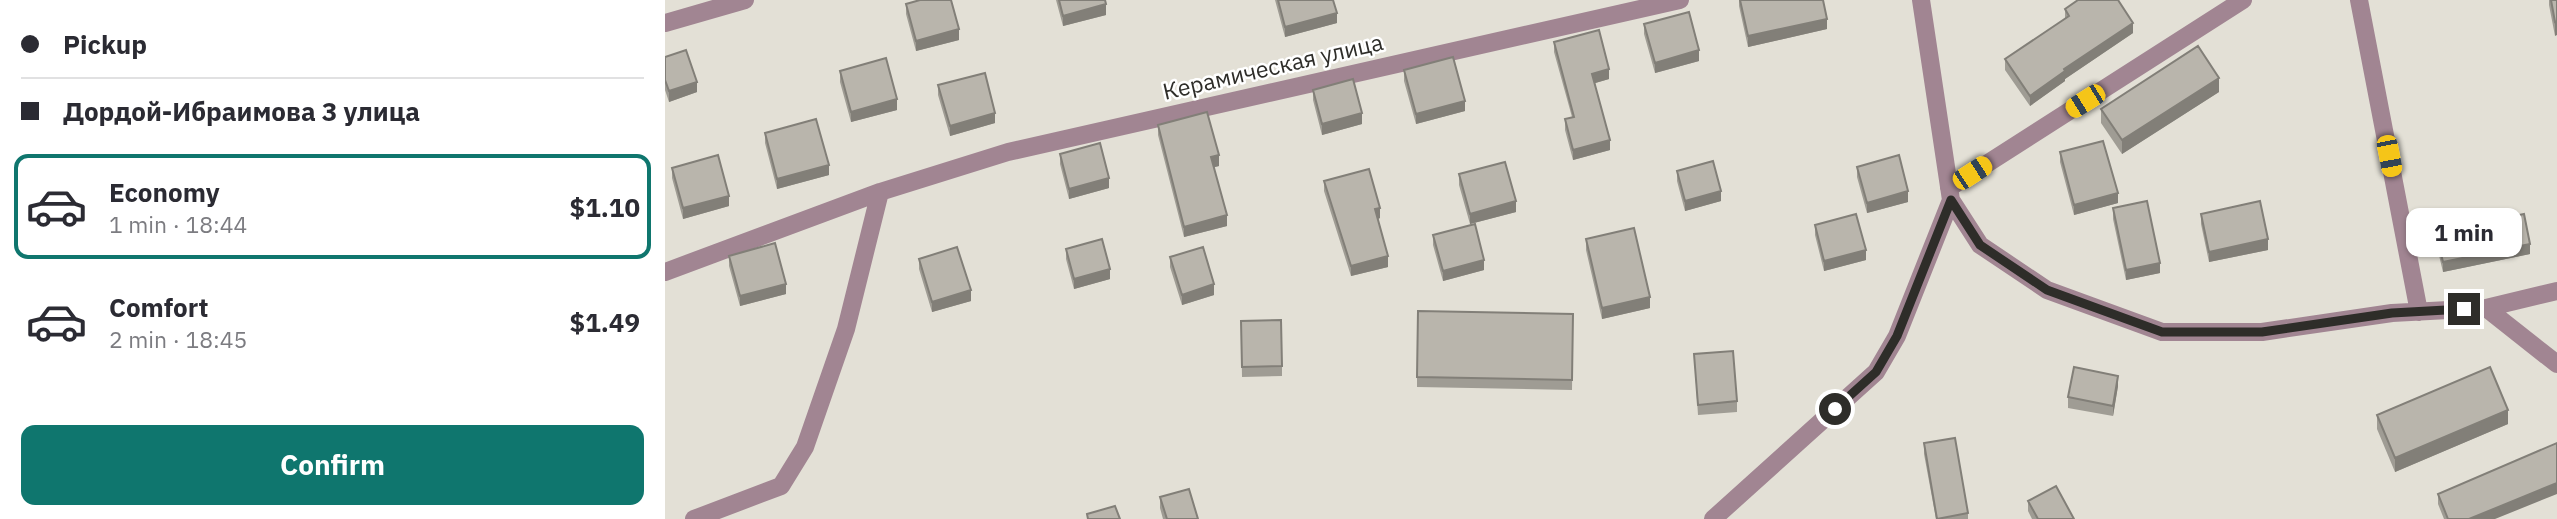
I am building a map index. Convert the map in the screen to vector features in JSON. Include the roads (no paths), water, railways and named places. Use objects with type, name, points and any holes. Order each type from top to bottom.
[{"type":"street","points":[[665,23],[745,0]]},
{"type":"street","name":"Керамическая улица","points":[[665,272],[880,192],[1008,152],[1680,0]]},
{"type":"street","points":[[1921,0],[1950,194],[1980,245],[2047,290],[2162,332],[2262,332],[2419,312],[2486,308],[2557,291]]},
{"type":"street","points":[[1713,519],[1876,372],[1897,336],[1950,194],[2243,0]]},
{"type":"street","points":[[2359,0],[2419,312]]},
{"type":"street","points":[[694,519],[781,486],[805,447],[846,329],[880,192]]},
{"type":"street","points":[[2486,308],[2557,364]]}]
